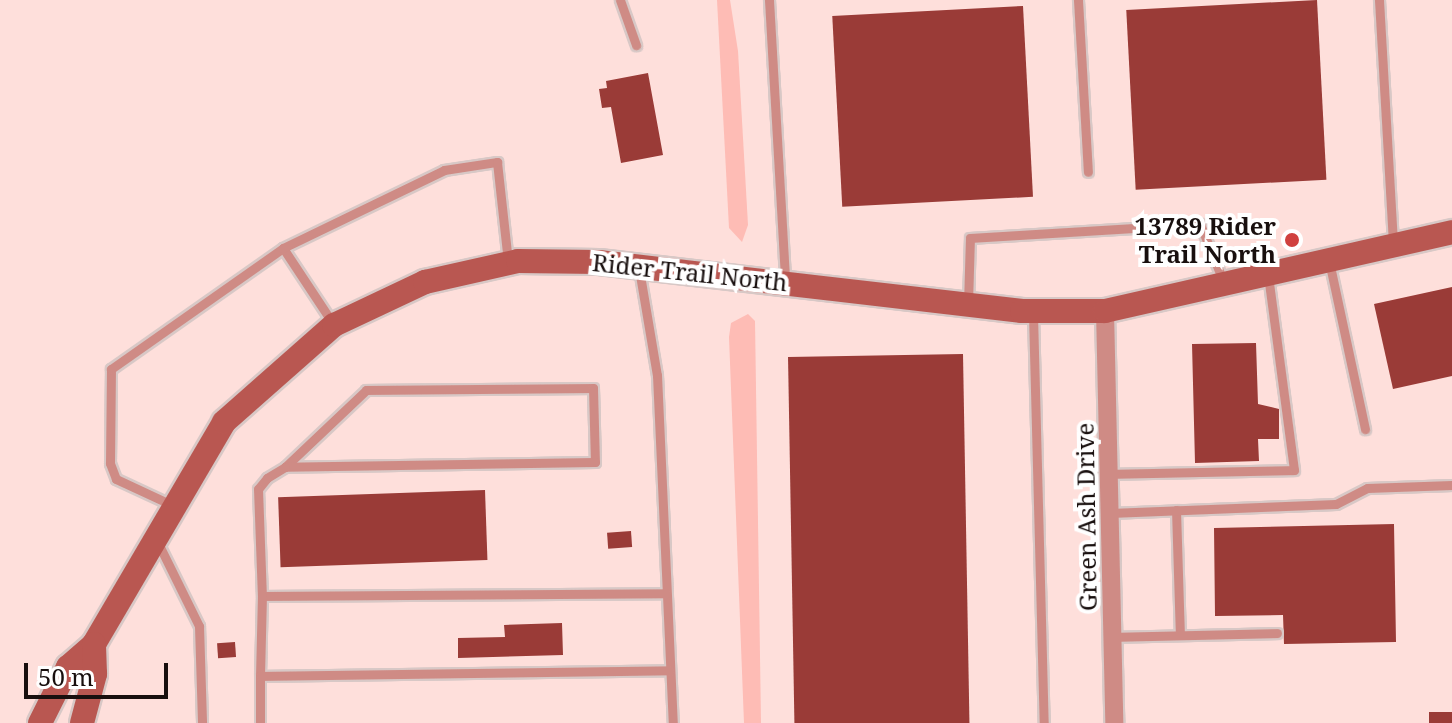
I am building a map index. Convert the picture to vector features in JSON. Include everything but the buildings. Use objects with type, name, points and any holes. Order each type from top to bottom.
[{"type":"street","name":"Rider Trail North","points":[[40,723],[68,667],[94,644],[172,505],[224,422],[334,325],[425,282],[508,262],[639,265],[968,304],[1033,310],[1105,311],[1452,232]]},
{"type":"street","name":"Green Ash Drive","points":[[1105,311],[1114,723]]},
{"type":"street","name":"Rider Trail North","points":[[82,723],[95,674],[94,644]]},
{"type":"lane","points":[[620,0],[636,45]]},
{"type":"lane","points":[[769,0],[785,281]]},
{"type":"lane","points":[[1078,0],[1088,172]]},
{"type":"lane","points":[[1379,0],[1393,245]]},
{"type":"lane","points":[[172,505],[116,479],[110,463],[111,369],[283,248],[444,170],[497,162],[508,262]]},
{"type":"lane","points":[[968,304],[970,238],[1200,224],[1225,286]]},
{"type":"lane","points":[[283,248],[334,325]]},
{"type":"lane","points":[[1329,261],[1365,429]]},
{"type":"lane","points":[[639,265],[657,375],[673,723]]},
{"type":"lane","points":[[1109,474],[1294,470],[1268,276]]},
{"type":"lane","points":[[1033,310],[1044,723]]},
{"type":"lane","points":[[260,723],[262,596],[258,489],[366,390],[593,388],[595,462],[285,467]]},
{"type":"lane","points":[[1110,513],[1336,504],[1367,488],[1452,485]]},
{"type":"lane","points":[[1176,510],[1180,635]]},
{"type":"lane","points":[[155,536],[199,626],[202,723]]},
{"type":"lane","points":[[262,596],[666,593]]},
{"type":"lane","points":[[1113,637],[1277,633]]},
{"type":"lane","points":[[260,676],[670,670]]},
{"type":"shaded area","points":[[0,0],[1452,0],[1452,723],[0,723]]},
{"type":"shaded area","points":[[717,0],[730,0],[738,51],[748,225],[742,242],[729,228]]},
{"type":"shaded area","points":[[748,314],[755,321],[761,723],[744,723],[729,337],[731,323]]},
{"type":"place","name":"13789 Rider Trail North","points":[[1292,240]]}]
